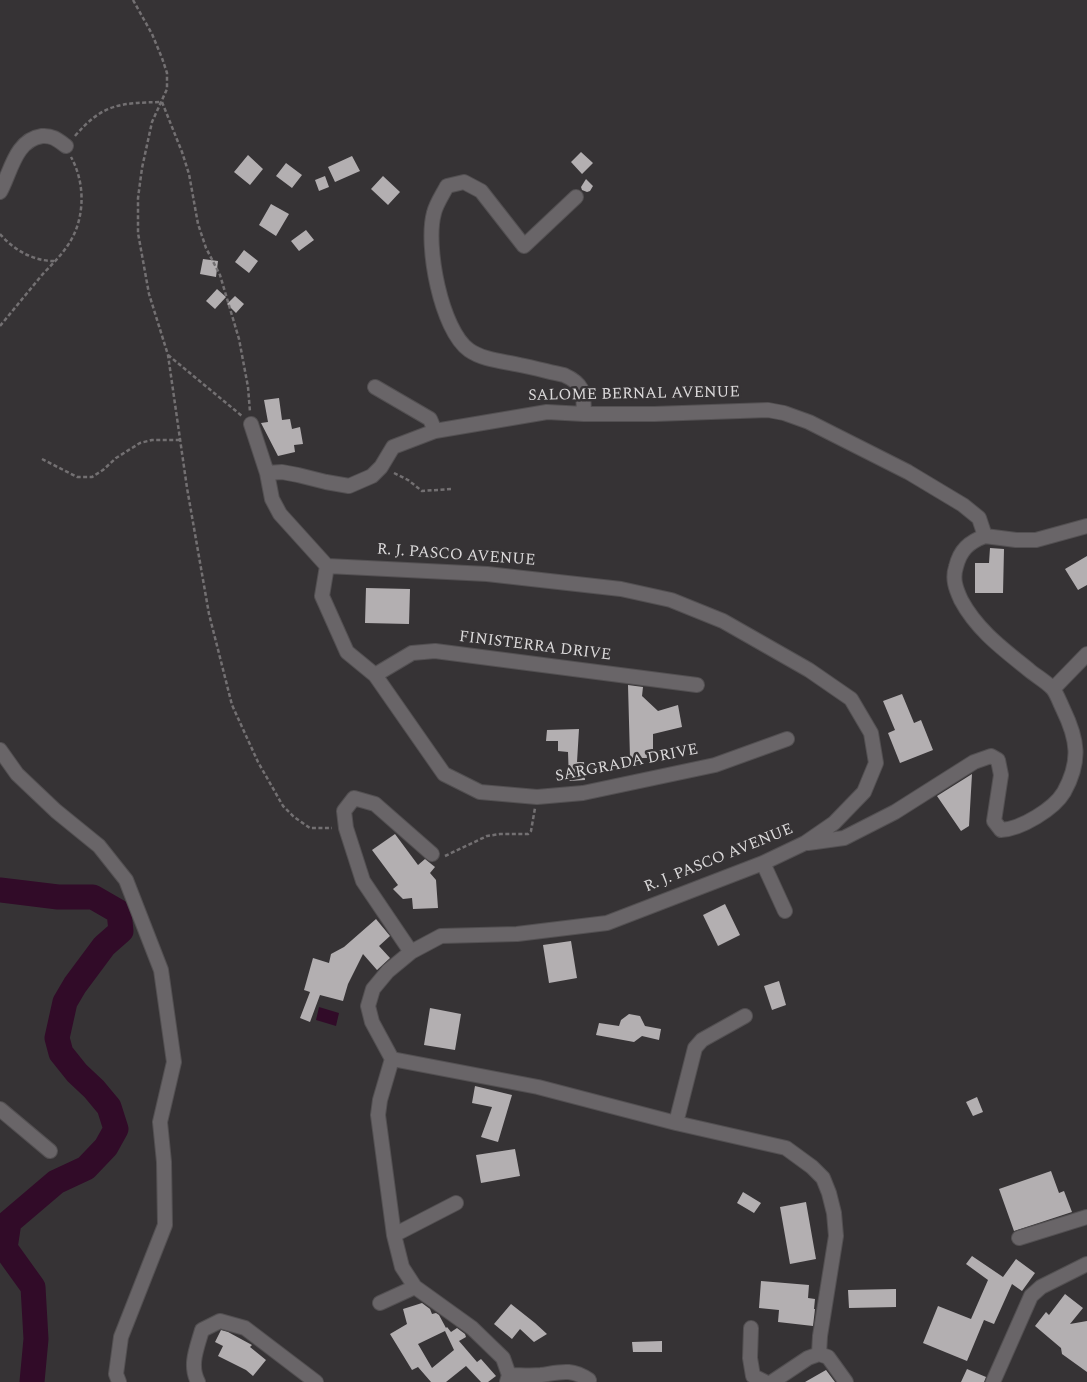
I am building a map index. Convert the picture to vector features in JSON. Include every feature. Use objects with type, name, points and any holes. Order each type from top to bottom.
[{"type":"street","points":[[0,192],[21,148],[33,137],[48,135],[58,139],[66,146]]},
{"type":"street","points":[[576,197],[524,246],[481,191],[464,182],[447,186],[434,214],[432,239],[436,280],[444,312],[456,337],[468,349],[484,358],[557,373],[573,379],[582,388],[584,414]]},
{"type":"street","points":[[375,387],[430,419],[435,431]]},
{"type":"street","name":"SALOME BERNAL AVENUE","points":[[267,473],[282,472],[349,486],[372,476],[381,467],[393,447],[435,431],[547,412],[654,414],[768,410],[784,413],[809,422],[908,472],[979,518],[985,536]]},
{"type":"street","points":[[251,424],[267,473],[272,499],[280,514],[327,566]]},
{"type":"street","points":[[805,843],[844,838],[895,812],[974,762],[991,756],[998,760],[1001,775],[994,822],[1001,830],[1008,830],[1039,816],[1060,799],[1069,782],[1076,759],[1075,742],[1066,716],[1053,689],[992,640],[968,613],[957,591],[954,573],[963,549],[972,541],[985,536],[1016,540],[1036,540],[1087,526]]},
{"type":"street","name":"SARGRADA DRIVE","points":[[327,566],[322,596],[346,652],[375,675],[444,774],[480,792],[537,797],[583,792],[715,765],[787,739]]},
{"type":"street","name":"R. J. PASCO AVENUE","points":[[327,566],[486,574],[621,588],[671,600],[723,621],[810,670],[851,700],[871,733],[876,763],[864,792],[834,823],[805,843],[763,863],[607,923],[517,934],[441,936],[411,952],[388,971],[373,989],[368,1006],[372,1022],[392,1059]]},
{"type":"street","name":"FINISTERRA DRIVE","points":[[375,675],[412,653],[435,652],[697,685]]},
{"type":"street","points":[[1053,689],[1087,654]]},
{"type":"street","points":[[0,750],[17,774],[56,811],[99,846],[126,880],[160,970],[174,1062],[160,1122],[164,1162],[165,1225],[121,1337],[116,1374],[120,1382]]},
{"type":"street","points":[[0,768],[17,774]]},
{"type":"street","points":[[411,952],[362,881],[346,828],[344,811],[354,798],[375,804],[432,854]]},
{"type":"street","points":[[763,863],[785,911]]},
{"type":"street","points":[[676,1123],[695,1048],[702,1040],[745,1016]]},
{"type":"street","points":[[589,1380],[578,1373],[563,1371],[508,1379],[502,1358],[472,1328],[415,1287],[402,1267],[394,1235],[378,1115],[380,1100],[392,1059],[538,1087],[676,1123],[786,1148],[812,1167],[822,1178],[829,1192],[834,1213],[836,1236],[820,1336],[819,1354]]},
{"type":"street","points":[[0,1109],[50,1150]]},
{"type":"street","points":[[394,1235],[456,1203]]},
{"type":"street","points":[[1019,1238],[1087,1218]]},
{"type":"street","points":[[993,1382],[1031,1296],[1041,1287],[1087,1264]]},
{"type":"street","points":[[380,1303],[415,1287]]},
{"type":"street","points":[[198,1382],[194,1374],[194,1358],[202,1330],[220,1321],[245,1328],[316,1382]]},
{"type":"street","points":[[751,1328],[750,1358],[753,1376],[765,1382]]},
{"type":"street","points":[[772,1382],[808,1358],[819,1354],[828,1357],[846,1382]]},
{"type":"path","points":[[133,0],[152,34],[167,73],[167,89],[152,122],[142,168],[138,198],[138,232],[149,294],[168,355],[209,614],[232,705],[258,762],[283,806],[294,817],[310,828],[346,828]]},
{"type":"path","points":[[0,326],[67,246],[76,231],[81,213],[82,195],[73,160],[66,146],[87,122],[102,111],[122,105],[162,102]]},
{"type":"path","points":[[162,102],[182,152],[189,174],[198,224],[206,248],[220,276],[239,339],[248,387],[251,424]]},
{"type":"path","points":[[0,234],[20,252],[35,258],[54,261]]},
{"type":"path","points":[[168,355],[251,424]]},
{"type":"path","points":[[42,459],[77,478],[92,477],[104,470],[116,458],[140,443],[152,440],[180,440]]},
{"type":"path","points":[[381,467],[408,480],[422,491],[451,489]]},
{"type":"path","points":[[432,854],[440,858],[487,836],[528,834],[531,831],[537,797]]},
{"type":"shaded area","points":[[319,1007],[339,1013],[336,1026],[316,1020]]},
{"type":"building","points":[[581,152],[593,163],[582,174],[571,162]]},
{"type":"building","points":[[248,155],[263,169],[250,185],[234,172]]},
{"type":"building","points":[[352,156],[360,171],[335,182],[328,167]]},
{"type":"building","points":[[286,163],[302,175],[292,188],[276,176]]},
{"type":"building","points":[[325,176],[329,187],[319,191],[315,180]]},
{"type":"building","points":[[383,176],[400,192],[388,205],[371,189]]},
{"type":"building","points":[[586,179],[593,186],[587,192],[582,190],[581,187]]},
{"type":"building","points":[[271,204],[289,214],[276,236],[259,225]]},
{"type":"building","points":[[306,230],[314,240],[299,251],[291,241]]},
{"type":"building","points":[[244,250],[258,261],[249,273],[235,262]]},
{"type":"building","points":[[203,259],[218,261],[216,277],[200,274]]},
{"type":"building","points":[[217,289],[226,297],[215,309],[206,301]]},
{"type":"building","points":[[235,296],[244,304],[236,313],[227,304]]},
{"type":"building","points":[[279,398],[282,420],[290,419],[292,429],[300,427],[303,444],[294,445],[295,452],[278,456],[261,423],[268,422],[264,400]]},
{"type":"building","points":[[990,548],[1004,549],[1003,593],[975,593],[975,563],[989,563]]},
{"type":"building","points":[[1087,556],[1087,585],[1078,590],[1065,569]]},
{"type":"building","points":[[366,588],[410,589],[409,624],[365,623]]},
{"type":"building","points":[[628,685],[643,687],[642,696],[658,711],[678,705],[682,727],[653,734],[653,758],[630,758]]},
{"type":"building","points":[[902,694],[914,723],[921,720],[933,750],[900,763],[888,733],[895,730],[883,701]]},
{"type":"building","points":[[579,729],[577,762],[584,762],[585,780],[569,781],[568,752],[558,751],[558,741],[546,741],[547,730]]},
{"type":"building","points":[[972,774],[969,826],[961,831],[937,796]]},
{"type":"building","points":[[395,834],[418,865],[425,859],[435,867],[430,873],[436,880],[438,908],[413,909],[412,898],[403,899],[393,889],[398,885],[372,850]]},
{"type":"building","points":[[725,904],[740,935],[718,946],[703,915]]},
{"type":"building","points":[[376,919],[390,936],[379,946],[390,958],[377,970],[363,954],[348,984],[343,1001],[320,995],[310,1022],[300,1018],[310,992],[304,990],[313,958],[329,963],[331,954],[344,947]]},
{"type":"building","points":[[571,941],[577,978],[549,983],[543,945]]},
{"type":"building","points":[[779,981],[786,1005],[772,1010],[764,986]]},
{"type":"building","points":[[430,1008],[461,1014],[455,1050],[424,1045]]},
{"type":"building","points":[[629,1014],[640,1016],[645,1026],[661,1029],[659,1040],[642,1036],[634,1042],[596,1035],[599,1023],[619,1026],[621,1020]]},
{"type":"building","points":[[475,1086],[512,1095],[498,1142],[481,1137],[492,1107],[472,1103]]},
{"type":"building","points":[[977,1097],[983,1112],[973,1116],[966,1102]]},
{"type":"building","points":[[515,1149],[520,1176],[481,1183],[476,1155]]},
{"type":"building","points":[[1051,1171],[1059,1193],[1064,1191],[1072,1212],[1014,1231],[999,1189]]},
{"type":"building","points":[[743,1192],[761,1203],[754,1213],[737,1203]]},
{"type":"building","points":[[806,1202],[816,1259],[790,1264],[780,1207]]},
{"type":"building","points":[[972,1256],[1003,1277],[1016,1259],[1035,1273],[1022,1291],[1012,1284],[994,1324],[984,1320],[967,1361],[923,1343],[938,1306],[971,1319],[988,1280],[966,1264]]},
{"type":"building","points":[[761,1281],[809,1285],[808,1298],[815,1299],[813,1326],[778,1322],[779,1310],[759,1308]]},
{"type":"building","points":[[896,1289],[896,1307],[849,1308],[848,1290]]},
{"type":"building","points":[[1065,1294],[1083,1308],[1070,1324],[1087,1321],[1087,1372],[1062,1354],[1061,1348],[1035,1326],[1046,1312],[1049,1315]]},
{"type":"building","points":[[422,1303],[430,1309],[432,1314],[436,1313],[439,1315],[446,1328],[451,1332],[457,1328],[465,1334],[466,1337],[459,1341],[477,1362],[481,1359],[496,1376],[488,1382],[481,1382],[466,1366],[446,1382],[431,1382],[418,1367],[412,1370],[390,1334],[407,1324],[403,1309]],"holes":[[[445,1331],[454,1350],[432,1368],[418,1344]]]},
{"type":"building","points":[[511,1304],[547,1334],[534,1342],[520,1329],[512,1339],[494,1324]]},
{"type":"building","points":[[221,1330],[252,1345],[250,1347],[266,1360],[253,1376],[246,1370],[218,1356],[223,1346],[215,1342]]},
{"type":"building","points":[[662,1341],[662,1352],[633,1352],[632,1342]]},
{"type":"building","points":[[967,1369],[986,1377],[984,1382],[961,1382]]},
{"type":"building","points":[[826,1370],[835,1382],[805,1382]]},
{"type":"waterway","points":[[0,890],[58,897],[93,897],[119,912],[121,931],[104,946],[75,985],[65,1002],[57,1038],[61,1053],[109,1107],[116,1129],[106,1147],[86,1168],[56,1182],[9,1222],[5,1248],[33,1287],[36,1339],[32,1382]]}]
